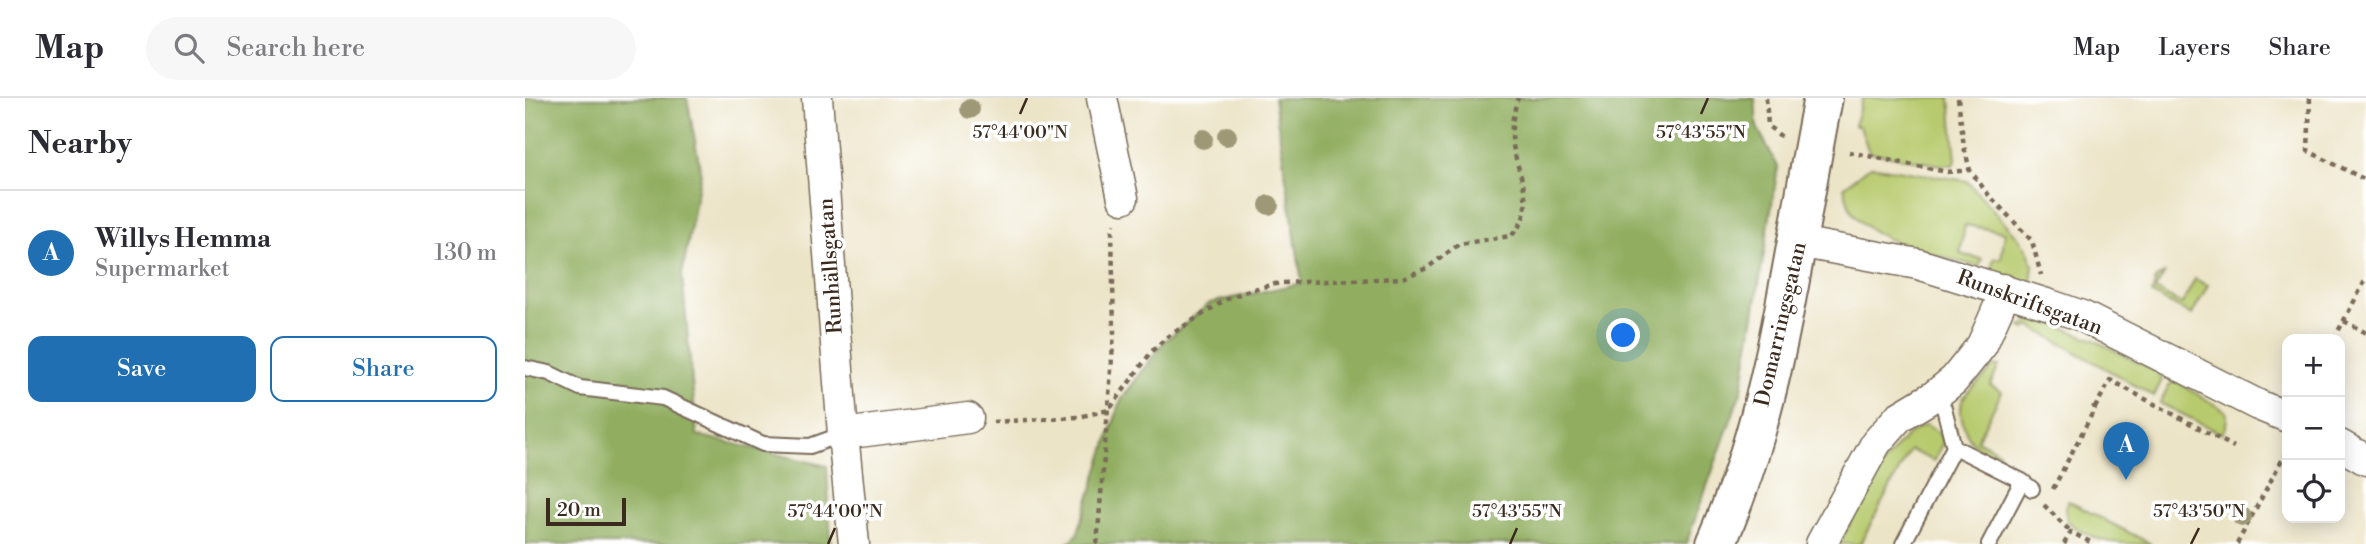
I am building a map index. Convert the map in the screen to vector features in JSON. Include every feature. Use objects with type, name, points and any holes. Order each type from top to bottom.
[{"type":"street","name":"Runhällsgatan","points":[[817,98],[854,544]]},
{"type":"street","points":[[1102,98],[1123,198]]},
{"type":"street","name":"Domarringsgatan","points":[[1716,544],[1732,508],[1774,364],[1823,98]]},
{"type":"street","name":"Runskriftsgatan","points":[[1798,242],[1918,264],[2082,316],[2282,415]]},
{"type":"street","points":[[1821,544],[1876,443],[1899,417],[1934,396],[1954,380],[1982,345],[1999,306],[2003,289]]},
{"type":"street","points":[[843,434],[968,418]]},
{"type":"street","points":[[2345,448],[2366,460]]},
{"type":"lane","points":[[525,368],[549,373],[580,388],[663,398],[762,444],[810,446],[843,434]]},
{"type":"lane","points":[[1903,544],[1954,447],[1944,408],[1934,396]]},
{"type":"lane","points":[[1954,447],[2027,485],[1989,544]]},
{"type":"path","points":[[968,418],[996,423],[1097,415],[1109,410],[1153,351],[1167,337],[1225,300],[1249,290],[1280,283],[1403,278],[1427,268],[1459,244],[1511,236],[1523,221],[1526,200],[1512,139],[1512,120],[1518,98]]},
{"type":"path","points":[[1766,98],[1768,127],[1784,138]]},
{"type":"path","points":[[1958,98],[1964,148],[1970,170],[1987,193],[2032,241],[2043,284],[2056,289],[2050,305]]},
{"type":"path","points":[[2310,98],[2308,151],[2317,159],[2366,180]]},
{"type":"path","points":[[1849,152],[1947,172],[1970,170]]},
{"type":"path","points":[[1097,544],[1114,333],[1112,231],[1123,198]]},
{"type":"path","points":[[2337,334],[2366,279]]},
{"type":"path","points":[[2344,321],[2366,333]]},
{"type":"path","points":[[2045,505],[2093,405],[2110,380],[2234,447]]},
{"type":"path","points":[[2237,544],[2282,459]]},
{"type":"path","points":[[2027,485],[2071,532],[2094,544]]},
{"type":"path","points":[[2064,544],[2071,532]]},
{"type":"green space","points":[[525,98],[687,98],[701,173],[682,275],[697,435],[827,466],[831,544],[525,544]]},
{"type":"green space","points":[[1274,98],[1755,98],[1757,127],[1778,167],[1742,389],[1686,544],[1066,544],[1077,535],[1121,400],[1164,342],[1210,303],[1302,283]]},
{"type":"green space","points":[[1863,98],[1950,98],[1956,160],[1953,165],[1869,152],[1860,127],[1854,125]]},
{"type":"green space","points":[[1870,166],[1967,181],[2019,238],[2028,252],[2033,265],[2031,283],[1990,272],[1994,258],[2001,259],[2005,232],[1965,225],[1960,254],[1982,259],[1979,267],[1911,248],[1877,233],[1864,224],[1851,210],[1844,187]]},
{"type":"green space","points":[[2164,274],[2155,290],[2182,304],[2195,279],[2208,285],[2192,315],[2152,294],[2156,278]]},
{"type":"green space","points":[[2032,318],[2050,322],[2094,340],[2159,373],[2162,380],[2154,396],[2030,326],[2026,329],[2021,327]]},
{"type":"green space","points":[[1993,366],[1999,366],[1990,385],[2002,392],[1977,440],[1999,452],[2000,454],[1994,456],[1971,440],[1961,413],[1966,394]]},
{"type":"green space","points":[[2174,382],[2227,412],[2226,427],[2222,434],[2160,403],[2169,385]]},
{"type":"green space","points":[[1926,425],[1938,432],[1943,442],[1934,461],[1910,450],[1860,544],[1839,544],[1887,459],[1912,432]]},
{"type":"green space","points":[[2068,501],[2151,544],[2106,541],[2077,529],[2067,521],[2065,508]]},
{"type":"place","name":"Willys Hemma","points":[[2126,480]]}]
